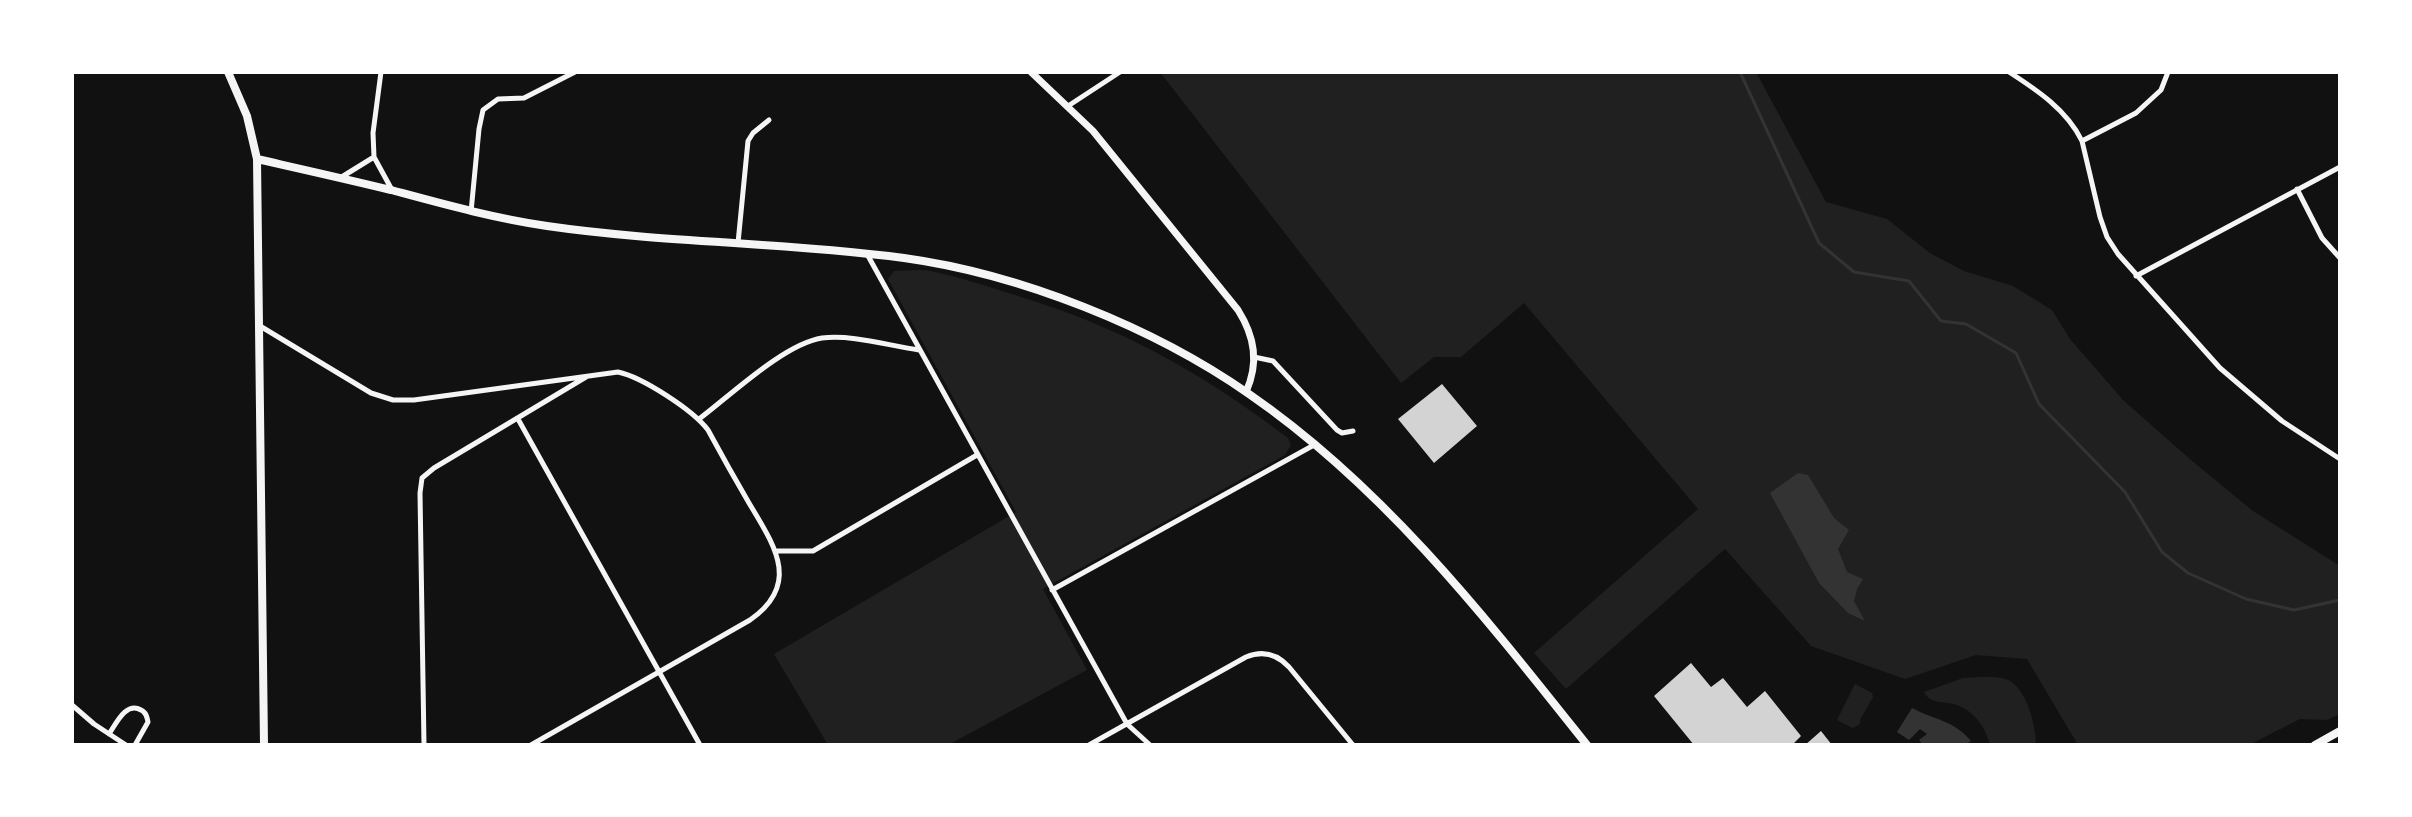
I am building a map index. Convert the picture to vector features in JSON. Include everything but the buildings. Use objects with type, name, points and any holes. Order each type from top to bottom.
[{"type":"main road","points":[[228,72],[244,109],[257,159],[264,745]]},
{"type":"main road","points":[[257,159],[392,190],[471,212],[554,227],[867,254],[940,264],[1065,299],[1144,335],[1198,363],[1246,392],[1314,445],[1374,498],[1421,545],[1587,745]]},
{"type":"main road","points":[[2315,745],[2340,731]]},
{"type":"street","points":[[381,72],[373,133],[374,157],[392,190]]},
{"type":"street","points":[[471,212],[478,132],[483,110],[498,99],[524,98],[574,72]]},
{"type":"street","points":[[1031,72],[1101,140],[1231,302],[1248,329],[1254,357],[1254,373],[1246,392]]},
{"type":"street","points":[[1068,106],[1120,72]]},
{"type":"street","points":[[2009,72],[2047,98],[2071,122],[2082,141],[2107,237],[2136,276],[2220,368],[2282,421],[2340,459]]},
{"type":"street","points":[[2082,141],[2136,113],[2161,90],[2168,72]]},
{"type":"street","points":[[738,243],[748,141],[753,133],[769,120]]},
{"type":"street","points":[[340,178],[374,157]]},
{"type":"street","points":[[2136,276],[2340,167]]},
{"type":"street","points":[[2297,189],[2322,238],[2340,258]]},
{"type":"street","points":[[867,254],[1127,724],[1150,745]]},
{"type":"street","points":[[260,326],[367,391],[389,399],[414,400],[618,372],[631,376],[699,419],[708,430],[777,551],[779,565],[777,587],[766,607],[750,620],[531,745]]},
{"type":"street","points":[[699,419],[784,354],[813,340],[842,338],[919,350]]},
{"type":"street","points":[[1254,357],[1274,361],[1338,432],[1347,433],[1353,430]]},
{"type":"street","points":[[424,745],[421,480],[427,472],[590,375]]},
{"type":"street","points":[[518,419],[700,745]]},
{"type":"street","points":[[1052,590],[1314,445]]},
{"type":"street","points":[[777,551],[805,553],[815,550],[977,455]]},
{"type":"street","points":[[1089,745],[1246,657],[1255,654],[1270,654],[1289,667],[1353,745]]},
{"type":"street","points":[[72,705],[126,745]]},
{"type":"street","points":[[109,734],[126,711],[133,708],[141,709],[146,714],[148,722],[135,745]]},
{"type":"shaded area","points":[[1160,72],[1756,72],[1826,202],[1887,219],[1930,253],[1964,271],[2013,286],[2052,310],[2070,339],[2123,400],[2253,511],[2340,566],[2340,714],[2327,720],[2300,719],[2249,745],[2078,745],[2027,659],[1976,655],[1905,679],[1811,646],[1725,549],[1566,689],[1534,653],[1698,509],[1524,303],[1461,357],[1434,357],[1401,383]]},
{"type":"shaded area","points":[[926,270],[968,280],[1045,305],[1119,334],[1154,351],[1221,391],[1288,438],[1291,445],[1285,455],[1043,589],[1087,670],[948,745],[828,745],[774,654],[1016,512],[888,279],[894,271]]},
{"type":"shaded area","points":[[1798,473],[1808,475],[1834,518],[1849,530],[1838,549],[1847,572],[1863,579],[1854,601],[1865,621],[1848,613],[1819,583],[1770,493]]},
{"type":"shaded area","points":[[1963,678],[2003,678],[2016,686],[2029,708],[2036,742],[2031,745],[1990,745],[1985,731],[1972,714],[1960,706],[1930,699],[1924,692]]},
{"type":"shaded area","points":[[1855,684],[1872,693],[1873,697],[1860,724],[1853,728],[1837,720]]},
{"type":"shaded area","points":[[1912,708],[1951,724],[1971,741],[1965,745],[1923,745],[1919,740],[1927,734],[1920,729],[1909,740],[1897,732]]},
{"type":"waterway","points":[[1740,72],[1819,243],[1854,272],[1909,281],[1941,321],[1966,324],[2016,353],[2039,404],[2125,492],[2162,552],[2188,573],[2246,599],[2294,610],[2340,600]]}]
